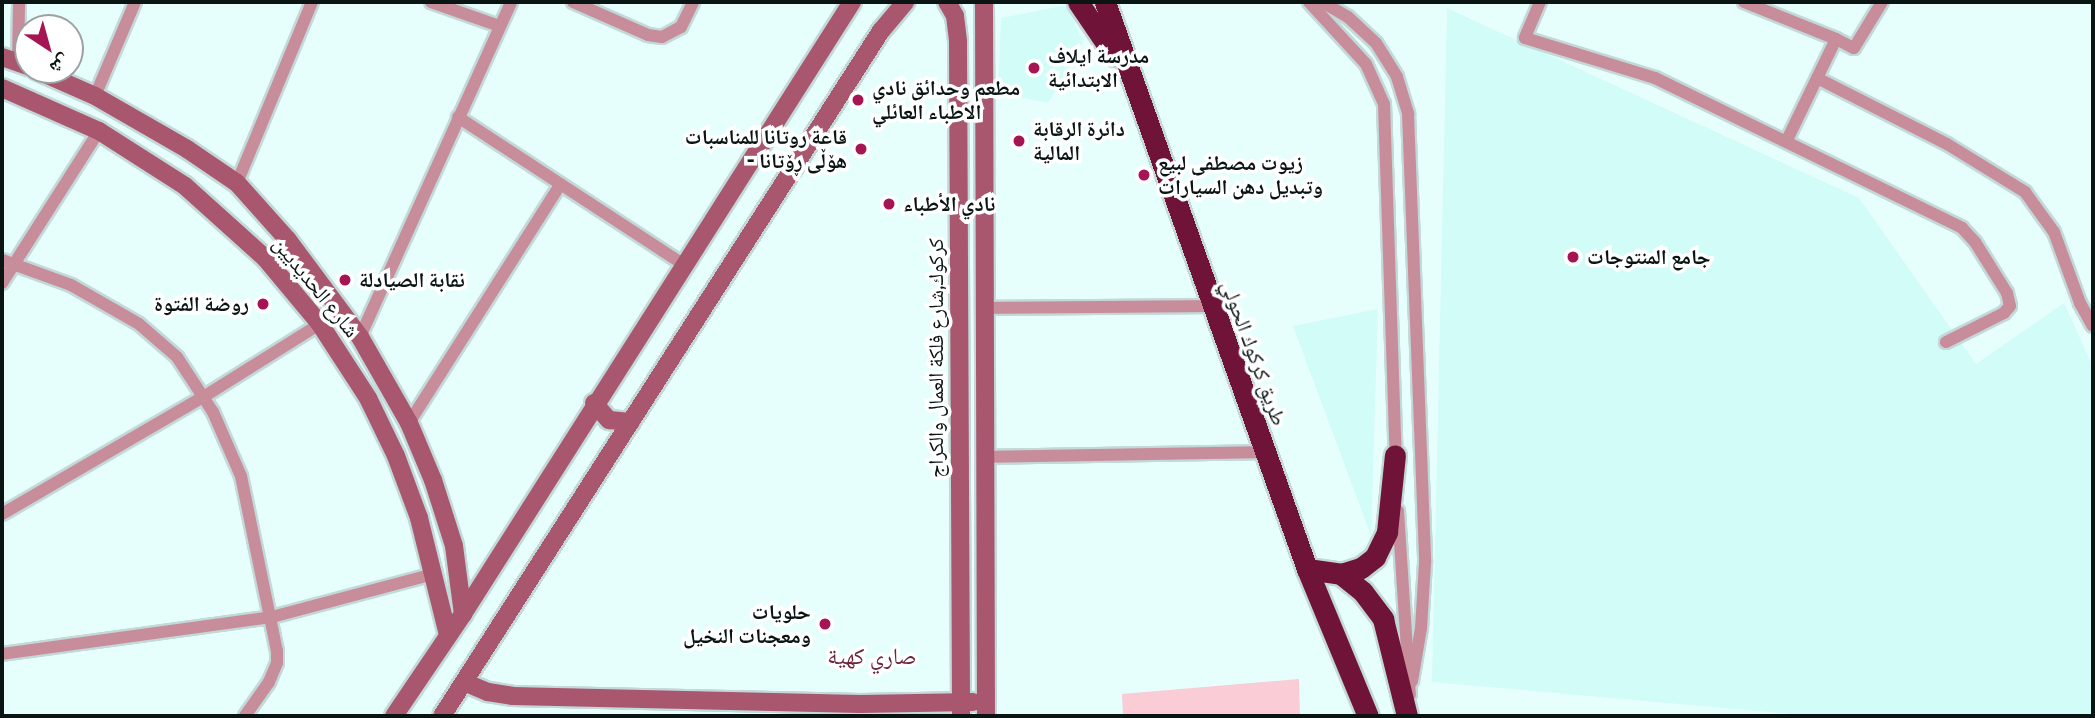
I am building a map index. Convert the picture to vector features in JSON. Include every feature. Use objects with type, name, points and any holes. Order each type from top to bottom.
[{"type":"highway","points":[[1078,2],[1129,73]]},
{"type":"highway","name":"طريق كركوك الحولي","points":[[1105,2],[1210,306],[1307,569],[1368,716]]},
{"type":"highway","points":[[1307,569],[1341,574],[1361,568],[1381,549],[1387,532],[1395,455]]},
{"type":"highway","points":[[1341,574],[1370,600],[1383,619],[1409,716]]},
{"type":"street","points":[[95,96],[135,2]]},
{"type":"street","points":[[237,183],[312,2]]},
{"type":"street","points":[[431,2],[499,26]]},
{"type":"street","points":[[360,337],[511,2]]},
{"type":"street","points":[[573,2],[648,35],[662,37],[681,27],[693,2]]},
{"type":"street","points":[[394,716],[463,614],[594,403],[852,2]]},
{"type":"street","points":[[442,716],[881,31],[905,2]]},
{"type":"street","name":"كركوك,شارع فلكة العمال والكراج","points":[[947,2],[955,16],[958,42],[961,710]]},
{"type":"street","points":[[464,682],[488,692],[512,696],[986,709],[984,2]]},
{"type":"street","points":[[1309,2],[1366,64],[1384,104],[1395,455],[1402,608],[1410,692]]},
{"type":"street","points":[[1322,2],[1348,17],[1376,43],[1397,77],[1408,114],[1425,563],[1421,628],[1410,692],[1409,716]]},
{"type":"street","points":[[1540,2],[1525,38],[1655,78],[1962,228],[1975,242],[2007,293],[2010,306],[2004,313],[1946,342]]},
{"type":"street","points":[[1744,2],[1854,47],[1882,2]]},
{"type":"street","points":[[1786,142],[1836,39]]},
{"type":"street","points":[[1817,78],[1947,144],[2025,192],[2054,232],[2080,303],[2093,326]]},
{"type":"street","name":"شارع الحديديين","points":[[68,84],[95,96],[187,149],[237,183],[288,240],[360,337],[409,423],[433,480],[451,536],[463,614]]},
{"type":"street","name":"شارع الحديديين","points":[[2,88],[99,131],[185,186],[265,258],[320,324],[352,371],[391,445],[419,518],[448,635]]},
{"type":"street","points":[[458,117],[683,264]]},
{"type":"street","points":[[2,283],[8,262],[99,131]]},
{"type":"street","points":[[409,423],[560,185]]},
{"type":"street","points":[[265,258],[288,240]]},
{"type":"street","points":[[8,262],[71,285],[139,324],[177,357],[205,396],[225,432],[241,476],[272,617],[277,663],[270,681],[245,716]]},
{"type":"street","points":[[983,308],[1210,306]]},
{"type":"street","points":[[2,514],[205,396],[320,324]]},
{"type":"street","points":[[594,403],[609,419],[631,422]]},
{"type":"street","points":[[985,457],[1264,452]]},
{"type":"street","points":[[2,654],[272,617],[434,574]]},
{"type":"shaded area","name":"مدرسة ايلاف الابتدائية","points":[[1067,5],[1083,43],[1048,103],[998,93],[1001,18]]},
{"type":"shaded area","points":[[1447,8],[1859,198],[1976,364],[2064,303],[2093,367],[2093,716],[1814,716],[1432,682]]},
{"type":"shaded area","points":[[1378,309],[1371,536],[1293,326]]},
{"type":"shaded area","points":[[1299,679],[1300,716],[1123,716],[1122,694]]},
{"type":"place","name":"مدرسة ايلاف الابتدائية","points":[[1034,68]]},
{"type":"place","name":"مطعم وحدائق نادي الاطباء العائلي","points":[[858,100]]},
{"type":"place","name":"دائرة الرقابة المالية","points":[[1019,141]]},
{"type":"place","name":"قاعة روتانا للمناسبات - هۆڵی ڕۆتانا","points":[[861,149]]},
{"type":"place","name":"زيوت مصطفى لبيع وتبديل دهن السيارات","points":[[1144,175]]},
{"type":"place","name":"نادي الأطباء","points":[[889,204]]},
{"type":"place","name":"جامع المنتوجات","points":[[1573,257]]},
{"type":"place","name":"نقابة الصيادلة","points":[[345,280]]},
{"type":"place","name":"روضة الفتوة","points":[[263,304]]},
{"type":"place","name":"حلويات ومعجنات النخيل","points":[[825,624]]},
{"type":"district","name":"صاري كهية","points":[[872,656]]}]
